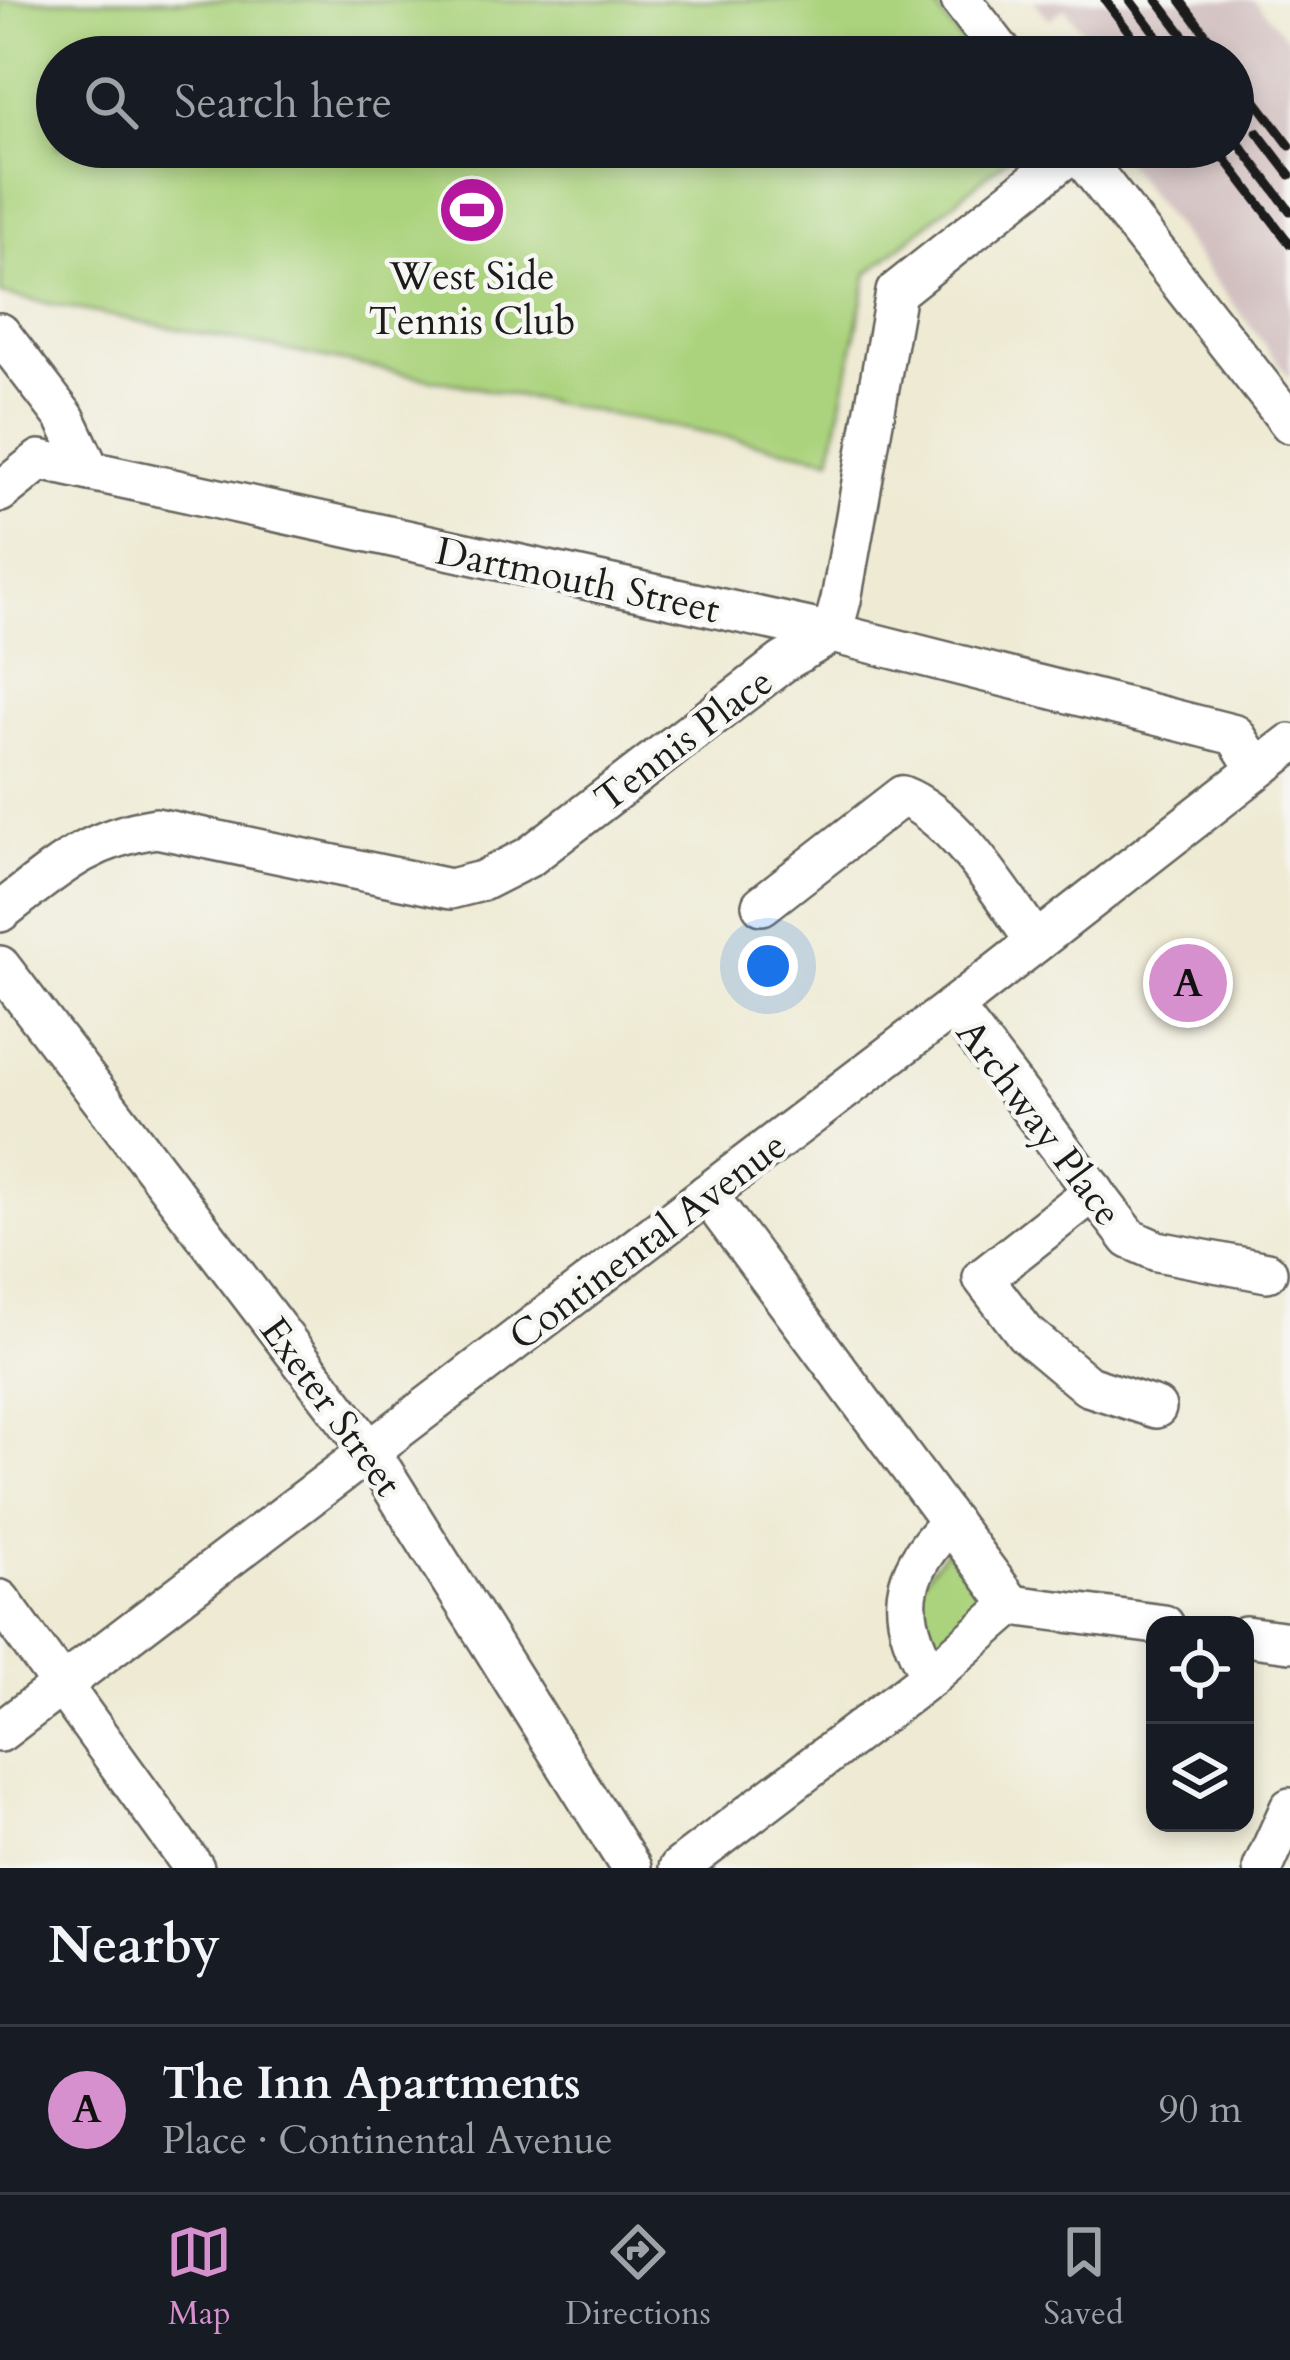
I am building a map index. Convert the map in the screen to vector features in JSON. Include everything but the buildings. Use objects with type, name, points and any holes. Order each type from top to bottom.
[{"type":"street","points":[[961,0],[989,36]]},
{"type":"street","points":[[832,633],[896,292],[1050,168]]},
{"type":"street","points":[[1091,168],[1290,423]]},
{"type":"street","points":[[0,333],[65,418],[90,471]]},
{"type":"street","name":"Dartmouth Street","points":[[0,492],[40,460],[832,633],[1235,735],[1257,769]]},
{"type":"street","name":"Tennis Place","points":[[0,913],[76,854],[114,835],[156,828],[450,889],[482,881],[529,857],[783,662],[832,633]]},
{"type":"street","name":"Continental Avenue","points":[[0,1732],[1290,744]]},
{"type":"street","points":[[762,905],[902,796],[919,802],[946,824],[1036,942]]},
{"type":"street","name":"Exeter Street","points":[[0,966],[370,1451],[632,1868]]},
{"type":"street","name":"Archway Place","points":[[952,1007],[1130,1239],[1157,1251],[1267,1272]]},
{"type":"street","points":[[1094,1191],[983,1278],[1025,1333],[1088,1386],[1156,1408]]},
{"type":"street","points":[[707,1194],[1012,1605],[1146,1623]]},
{"type":"street","points":[[931,1676],[912,1645],[906,1601],[925,1547],[951,1522]]},
{"type":"street","points":[[0,1600],[194,1868]]},
{"type":"street","points":[[679,1868],[931,1676],[1012,1605]]},
{"type":"street","points":[[1254,1637],[1290,1642]]},
{"type":"street","points":[[1262,1868],[1290,1808]]},
{"type":"shaded area","points":[[1034,0],[1254,0],[1290,41],[1290,378],[1130,168],[1254,168],[1254,36],[1087,36],[1065,8],[1049,19]]},
{"type":"green space","name":"West Side Tennis Club","points":[[0,0],[931,0],[958,36],[36,36],[36,168],[996,168],[868,273],[831,458],[1,294]]},
{"type":"green space","points":[[946,1549],[976,1588],[975,1618],[947,1644],[928,1637],[919,1585]]},
{"type":"railway","points":[[1105,0],[1132,36]]},
{"type":"railway","points":[[1130,0],[1157,36]]},
{"type":"railway","points":[[1157,0],[1184,36]]},
{"type":"railway","points":[[1180,0],[1207,36]]},
{"type":"railway","points":[[1254,99],[1290,146]]},
{"type":"railway","points":[[1257,132],[1290,175]]},
{"type":"railway","points":[[1254,164],[1290,211]]},
{"type":"railway","points":[[1232,168],[1290,244]]},
{"type":"place","name":"West Side Tennis Club","points":[[472,210]]},
{"type":"place","name":"The Inn Apartments","points":[[1188,983]]}]
